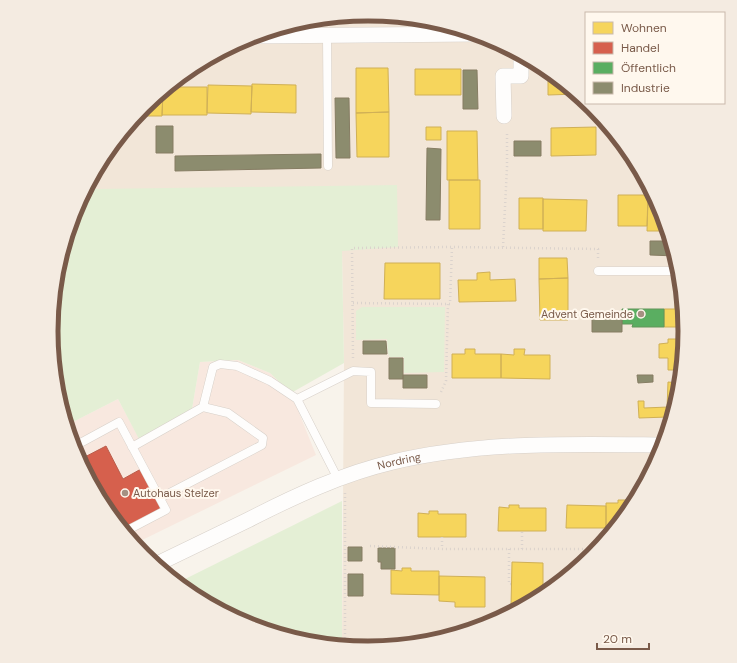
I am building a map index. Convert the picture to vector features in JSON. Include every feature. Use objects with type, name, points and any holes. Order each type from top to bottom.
[{"type":"street","points":[[274,36],[457,34]]},
{"type":"street","points":[[504,116],[503,76],[521,76],[521,61]]},
{"type":"street","name":"Nordring","points":[[161,562],[300,494],[341,478],[393,462],[435,453],[477,448],[546,444],[657,445]]},
{"type":"lane","points":[[327,35],[328,166]]},
{"type":"lane","points":[[598,271],[673,271]]},
{"type":"lane","points":[[203,407],[214,367],[220,364],[236,366],[270,381],[297,399],[341,478]]},
{"type":"lane","points":[[297,399],[353,371],[371,372],[371,403],[436,404]]},
{"type":"lane","points":[[132,447],[203,407],[228,413],[263,438],[262,445],[160,498]]},
{"type":"lane","points":[[80,445],[119,422],[166,510],[129,529]]},
{"type":"path","points":[[503,247],[507,167],[507,122],[504,116]]},
{"type":"path","points":[[436,404],[446,381],[448,304],[450,304],[452,247]]},
{"type":"path","points":[[353,371],[352,248],[503,247],[598,249],[598,271]]},
{"type":"path","points":[[353,303],[448,304]]},
{"type":"path","points":[[341,478],[345,641]]},
{"type":"path","points":[[522,531],[522,549]]},
{"type":"path","points":[[442,537],[442,549]]},
{"type":"path","points":[[370,546],[442,549],[591,548]]},
{"type":"path","points":[[509,549],[509,584],[511,584]]},
{"type":"shaded area","points":[[368,21],[389,22],[429,27],[468,37],[506,53],[541,73],[558,85],[602,127],[615,142],[637,176],[647,194],[663,232],[673,271],[676,291],[679,332],[678,352],[673,392],[663,431],[647,469],[627,504],[615,521],[588,551],[558,578],[524,600],[506,610],[468,626],[429,636],[389,641],[368,642],[342,640],[344,363],[342,251],[94,189],[110,159],[122,142],[164,98],[179,85],[213,63],[231,53],[269,37],[308,27],[328,24]]},
{"type":"shaded area","points":[[238,360],[270,373],[291,393],[316,455],[140,541],[122,521],[100,487],[90,469],[72,423],[118,399],[139,438],[192,409],[200,362]]},
{"type":"green space","points":[[397,185],[398,247],[342,251],[344,363],[291,393],[270,373],[238,360],[200,362],[192,409],[139,439],[118,399],[72,423],[64,392],[59,352],[59,311],[61,290],[63,289],[62,287],[64,271],[74,232],[94,187],[94,189]]},
{"type":"green space","points":[[362,307],[445,307],[444,372],[404,373],[404,357],[390,357],[388,353],[387,339],[356,340],[356,311]]},
{"type":"green space","points":[[342,501],[342,640],[308,636],[269,626],[231,610],[182,580]]},
{"type":"building: Wohnen","points":[[356,68],[388,68],[389,112],[356,113]]},
{"type":"building: Wohnen","points":[[415,69],[461,69],[461,95],[415,95]]},
{"type":"building: Wohnen","points":[[548,78],[569,94],[548,95]]},
{"type":"building: Wohnen","points":[[252,84],[296,85],[296,113],[251,112]]},
{"type":"building: Wohnen","points":[[208,85],[252,86],[251,114],[207,113]]},
{"type":"building: Wohnen","points":[[177,87],[207,87],[207,115],[162,115],[163,99]]},
{"type":"building: Wohnen","points":[[163,99],[162,116],[145,116]]},
{"type":"building: Wohnen","points":[[389,112],[389,157],[357,157],[356,113]]},
{"type":"building: Wohnen","points":[[426,127],[441,127],[441,140],[426,140]]},
{"type":"building: Wohnen","points":[[596,127],[596,155],[551,156],[551,128]]},
{"type":"building: Wohnen","points":[[447,131],[477,131],[478,180],[447,180]]},
{"type":"building: Wohnen","points":[[449,180],[480,180],[480,229],[449,229]]},
{"type":"building: Wohnen","points":[[618,195],[647,195],[647,226],[618,226]]},
{"type":"building: Wohnen","points":[[519,198],[543,198],[543,229],[519,229]]},
{"type":"building: Wohnen","points":[[543,199],[587,200],[586,231],[543,231]]},
{"type":"building: Wohnen","points":[[648,200],[650,200],[663,231],[647,231]]},
{"type":"building: Wohnen","points":[[539,258],[567,258],[568,278],[539,279]]},
{"type":"building: Wohnen","points":[[385,263],[440,263],[440,299],[384,299]]},
{"type":"building: Wohnen","points":[[490,272],[490,280],[515,279],[516,301],[459,302],[458,280],[477,280],[477,273]]},
{"type":"building: Wohnen","points":[[568,278],[568,320],[540,320],[539,279]]},
{"type":"building: Wohnen","points":[[675,297],[677,297],[679,327],[664,327],[664,309],[675,309]]},
{"type":"building: Wohnen","points":[[668,339],[679,339],[676,370],[668,370],[668,358],[659,358],[659,344],[668,343]]},
{"type":"building: Wohnen","points":[[465,349],[475,349],[475,354],[501,354],[501,378],[452,378],[452,354],[465,354]]},
{"type":"building: Wohnen","points":[[514,349],[525,349],[524,355],[550,355],[550,379],[501,378],[501,354],[514,355]]},
{"type":"building: Wohnen","points":[[668,382],[674,382],[669,409],[667,409]]},
{"type":"building: Wohnen","points":[[638,401],[644,401],[644,408],[668,407],[667,417],[639,418]]},
{"type":"building: Wohnen","points":[[618,500],[629,500],[615,521],[610,527],[606,527],[606,503],[618,503]]},
{"type":"building: Wohnen","points":[[509,505],[519,505],[519,508],[546,508],[546,531],[498,531],[499,507],[509,508]]},
{"type":"building: Wohnen","points":[[567,505],[606,506],[606,528],[566,528]]},
{"type":"building: Wohnen","points":[[429,511],[438,511],[438,514],[466,514],[466,537],[418,537],[418,513],[429,514]]},
{"type":"building: Wohnen","points":[[512,562],[543,563],[543,589],[511,606]]},
{"type":"building: Wohnen","points":[[402,568],[411,568],[411,571],[439,571],[439,595],[391,594],[391,570],[402,571]]},
{"type":"building: Wohnen","points":[[439,576],[485,577],[485,607],[455,607],[455,602],[439,601]]},
{"type":"building: Handel","name":"Autohaus Stelzer","points":[[106,446],[123,479],[141,469],[162,509],[127,527],[110,504],[85,457]]},
{"type":"building: Öffentlich","points":[[622,309],[664,309],[664,327],[632,327],[633,324],[622,324]]},
{"type":"building: Industrie","points":[[463,70],[477,70],[478,109],[463,109]]},
{"type":"building: Industrie","points":[[335,98],[349,98],[350,158],[336,158]]},
{"type":"building: Industrie","points":[[156,126],[173,126],[173,153],[156,153]]},
{"type":"building: Industrie","points":[[514,141],[541,141],[541,156],[514,156]]},
{"type":"building: Industrie","points":[[427,148],[441,149],[440,220],[426,220]]},
{"type":"building: Industrie","points":[[321,154],[321,168],[175,171],[175,156]]},
{"type":"building: Industrie","points":[[650,241],[665,241],[669,256],[650,255]]},
{"type":"building: Industrie","points":[[592,317],[622,317],[622,332],[592,332]]},
{"type":"building: Industrie","points":[[363,341],[386,341],[387,354],[363,354]]},
{"type":"building: Industrie","points":[[389,358],[403,358],[403,379],[389,379]]},
{"type":"building: Industrie","points":[[403,375],[427,375],[427,388],[403,388]]},
{"type":"building: Industrie","points":[[637,375],[653,375],[653,382],[638,383]]},
{"type":"building: Industrie","points":[[348,547],[362,547],[362,561],[348,561]]},
{"type":"building: Industrie","points":[[378,548],[395,548],[395,569],[381,569],[381,562],[378,562]]},
{"type":"building: Industrie","points":[[348,574],[363,574],[363,596],[348,596]]},
{"type":"place","name":"Advent Gemeinde","points":[[641,314]]},
{"type":"place","name":"Autohaus Stelzer","points":[[125,493]]}]
